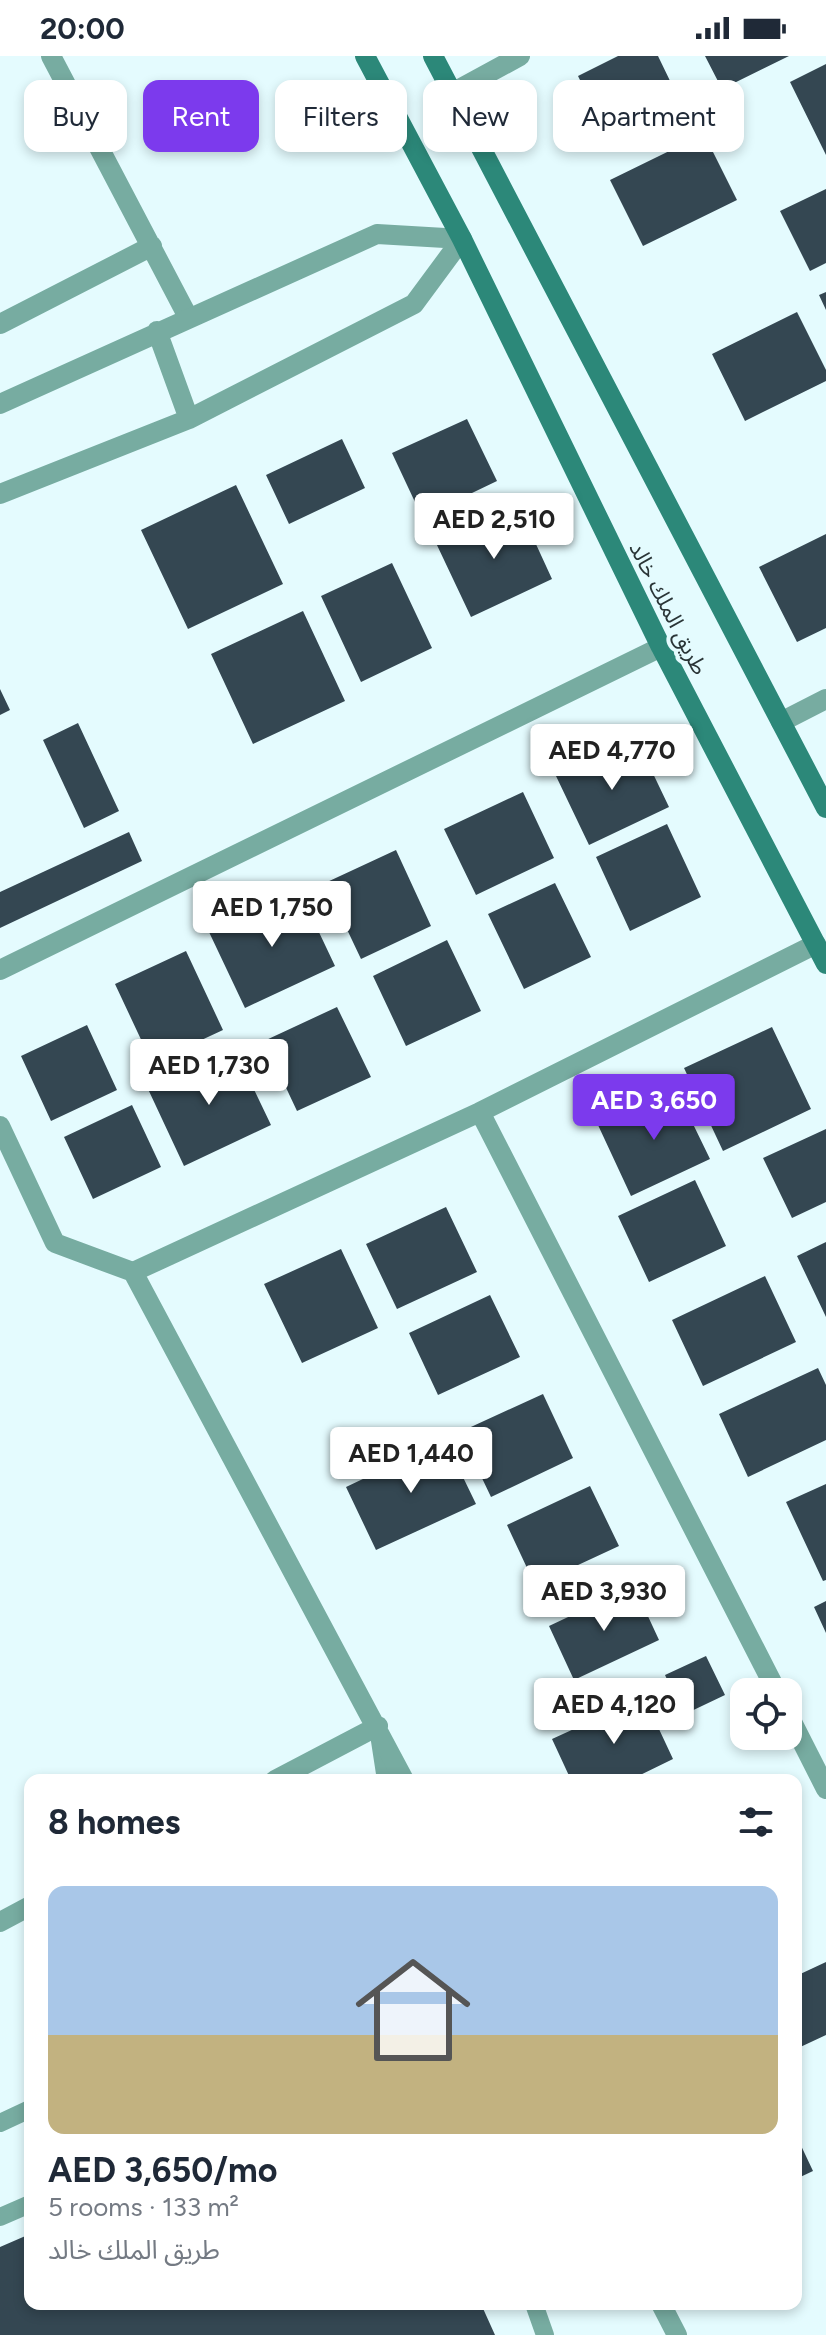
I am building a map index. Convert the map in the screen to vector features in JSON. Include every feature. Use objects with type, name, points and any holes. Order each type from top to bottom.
[{"type":"main road","name":"طريق الملك خالد","points":[[365,56],[462,239],[661,647],[826,964]]},
{"type":"main road","name":"طريق الملك خالد","points":[[433,56],[445,80]]},
{"type":"main road","name":"طريق الملك خالد","points":[[483,152],[826,808]]},
{"type":"street","points":[[51,56],[188,317]]},
{"type":"street","points":[[476,80],[520,56]]},
{"type":"street","points":[[0,404],[377,234],[462,239]]},
{"type":"street","points":[[0,494],[189,419],[414,304],[462,239]]},
{"type":"street","points":[[0,324],[152,246]]},
{"type":"street","points":[[157,331],[189,419]]},
{"type":"street","points":[[0,970],[661,647]]},
{"type":"street","points":[[781,722],[826,699]]},
{"type":"street","points":[[133,1272],[480,1112],[816,944]]},
{"type":"street","points":[[480,1112],[770,1678]]},
{"type":"street","points":[[0,1126],[55,1243],[133,1272],[401,1774]]},
{"type":"street","points":[[286,1774],[378,1726]]},
{"type":"street","points":[[802,1742],[826,1789]]},
{"type":"street","points":[[0,1922],[24,1909]]},
{"type":"street","points":[[664,2310],[677,2335]]},
{"type":"lane","points":[[378,1726],[385,1774]]},
{"type":"lane","points":[[0,2123],[24,2112]]},
{"type":"lane","points":[[0,2217],[24,2207]]},
{"type":"lane","points":[[536,2310],[545,2335]]},
{"type":"building","points":[[618,56],[658,56],[670,80],[580,80],[578,76]]},
{"type":"building","points":[[705,56],[789,56],[740,80],[717,80]]},
{"type":"building","points":[[826,64],[826,155],[790,82]]},
{"type":"building","points":[[667,152],[713,152],[737,200],[643,246],[610,180]]},
{"type":"building","points":[[826,189],[826,263],[810,271],[780,211]]},
{"type":"building","points":[[826,292],[826,310],[819,295]]},
{"type":"building","points":[[797,312],[826,370],[826,381],[745,421],[712,354]]},
{"type":"building","points":[[467,419],[497,481],[422,517],[392,453]]},
{"type":"building","points":[[342,439],[365,488],[289,524],[266,475]]},
{"type":"building","points":[[236,485],[283,584],[188,629],[141,530]]},
{"type":"building","points":[[518,505],[552,579],[471,617],[436,543]]},
{"type":"building","points":[[826,534],[826,628],[797,642],[759,567]]},
{"type":"building","points":[[392,563],[432,648],[361,682],[321,596]]},
{"type":"building","points":[[303,611],[345,701],[253,744],[211,654]]},
{"type":"building","points":[[0,689],[10,710],[0,715]]},
{"type":"building","points":[[78,723],[119,811],[84,828],[43,740]]},
{"type":"building","points":[[636,738],[669,807],[589,845],[556,776]]},
{"type":"building","points":[[523,792],[554,858],[476,895],[444,829]]},
{"type":"building","points":[[667,824],[701,897],[630,931],[596,857]]},
{"type":"building","points":[[129,832],[142,861],[0,928],[0,892]]},
{"type":"building","points":[[396,850],[431,926],[361,959],[325,883]]},
{"type":"building","points":[[555,883],[591,957],[524,989],[488,914]]},
{"type":"building","points":[[299,890],[335,966],[245,1008],[209,932]]},
{"type":"building","points":[[447,940],[481,1011],[406,1046],[373,976]]},
{"type":"building","points":[[186,951],[223,1030],[152,1063],[115,984]]},
{"type":"building","points":[[337,1007],[371,1077],[297,1111],[264,1041]]},
{"type":"building","points":[[87,1025],[117,1090],[51,1121],[21,1056]]},
{"type":"building","points":[[772,1027],[811,1109],[723,1151],[684,1068]]},
{"type":"building","points":[[234,1048],[271,1125],[184,1166],[148,1089]]},
{"type":"building","points":[[676,1089],[710,1159],[631,1196],[598,1125]]},
{"type":"building","points":[[132,1105],[161,1167],[93,1199],[64,1137]]},
{"type":"building","points":[[826,1129],[826,1202],[792,1218],[763,1158]]},
{"type":"building","points":[[695,1180],[726,1246],[649,1282],[618,1216]]},
{"type":"building","points":[[446,1207],[477,1272],[397,1309],[366,1244]]},
{"type":"building","points":[[826,1242],[826,1317],[797,1256]]},
{"type":"building","points":[[341,1249],[378,1328],[302,1363],[264,1284]]},
{"type":"building","points":[[765,1276],[796,1342],[703,1386],[672,1320]]},
{"type":"building","points":[[490,1295],[520,1357],[438,1395],[409,1333]]},
{"type":"building","points":[[818,1368],[826,1385],[826,1440],[748,1477],[719,1414]]},
{"type":"building","points":[[543,1394],[573,1458],[491,1497],[460,1432]]},
{"type":"building","points":[[445,1440],[476,1504],[376,1550],[346,1487]]},
{"type":"building","points":[[826,1484],[826,1580],[823,1581],[786,1502]]},
{"type":"building","points":[[590,1486],[619,1546],[535,1585],[507,1525]]},
{"type":"building","points":[[634,1586],[659,1640],[574,1680],[549,1626]]},
{"type":"building","points":[[826,1601],[826,1633],[814,1607]]},
{"type":"building","points":[[706,1656],[725,1695],[683,1715],[665,1675]]},
{"type":"building","points":[[644,1697],[673,1759],[642,1774],[568,1774],[552,1739]]},
{"type":"building","points":[[826,1962],[826,2035],[802,2046],[802,1973]]},
{"type":"building","points":[[802,2148],[813,2171],[802,2176]]},
{"type":"building","points":[[24,2237],[24,2310],[484,2310],[495,2335],[0,2335],[0,2247]]}]
